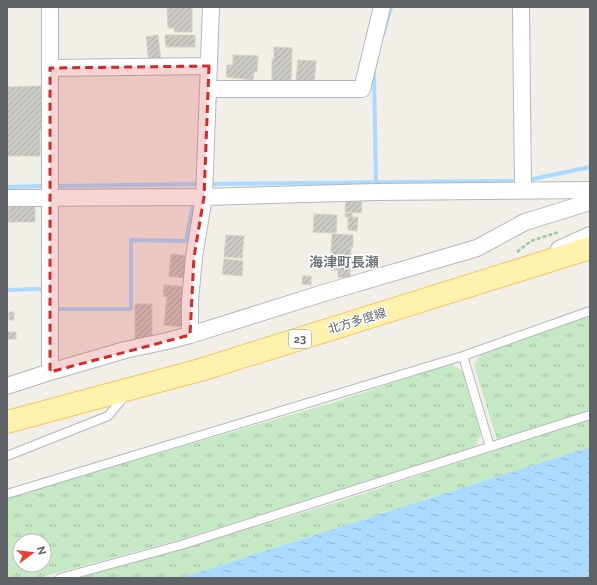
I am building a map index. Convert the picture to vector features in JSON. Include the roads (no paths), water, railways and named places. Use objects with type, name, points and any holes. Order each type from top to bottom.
[{"type":"main road","name":"北方多度線","points":[[7,422],[207,368],[590,248]]},
{"type":"street","points":[[50,7],[50,372]]},
{"type":"street","points":[[190,335],[190,301],[194,257],[204,196],[211,7]]},
{"type":"street","points":[[209,89],[362,89],[382,7]]},
{"type":"street","points":[[521,7],[523,190]]},
{"type":"street","points":[[50,68],[209,66]]},
{"type":"street","points":[[7,198],[590,190]]},
{"type":"street","points":[[7,386],[125,350],[190,335],[319,294],[477,248],[525,222],[590,202]]},
{"type":"street","points":[[517,272],[545,256],[590,235]]},
{"type":"lane","points":[[7,494],[463,356],[590,311]]},
{"type":"lane","points":[[463,356],[490,447]]},
{"type":"lane","points":[[7,456],[108,416],[131,389]]},
{"type":"lane","points":[[60,578],[181,545],[590,415]]},
{"type":"water","points":[[590,447],[590,578],[181,578]]},
{"type":"waterway","points":[[383,35],[391,7]]},
{"type":"waterway","points":[[374,71],[376,183]]},
{"type":"waterway","points":[[528,180],[590,167]]},
{"type":"waterway","points":[[210,184],[517,181]]},
{"type":"waterway","points":[[58,186],[199,184]]},
{"type":"waterway","points":[[7,187],[43,186]]},
{"type":"waterway","points":[[54,309],[131,309],[131,240],[186,241],[193,204]]},
{"type":"waterway","points":[[7,290],[40,289],[44,292],[44,295]]},
{"type":"district","name":"海津町長瀬","points":[[344,262]]}]
